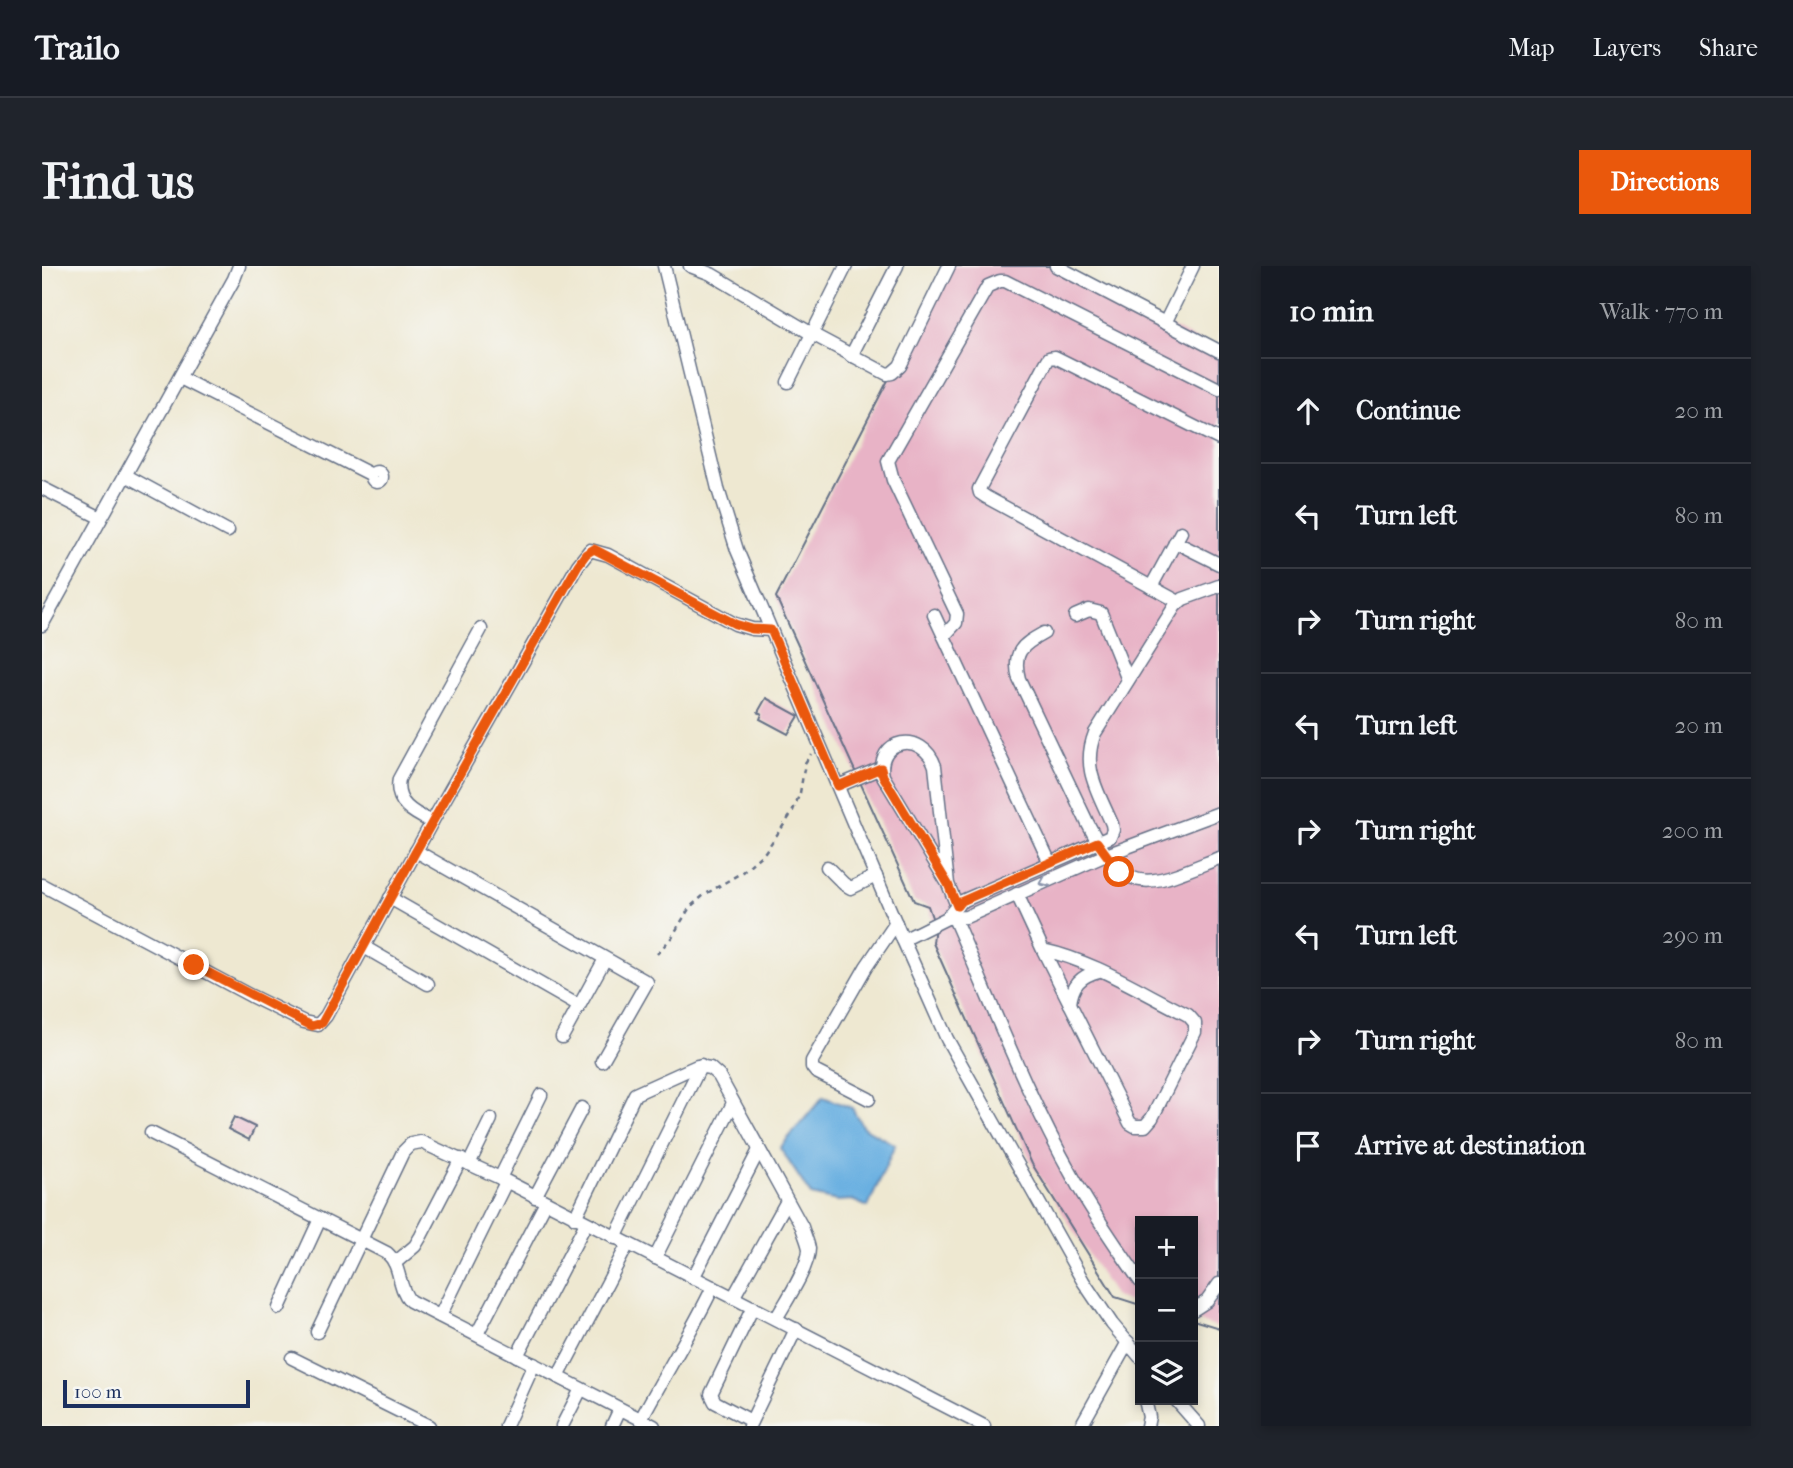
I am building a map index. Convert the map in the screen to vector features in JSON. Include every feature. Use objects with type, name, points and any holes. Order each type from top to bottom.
[{"type":"street","points":[[42,625],[180,378],[239,266]]},
{"type":"street","points":[[664,266],[726,519],[902,940],[947,1039],[986,1112],[1083,1281],[1135,1351]]},
{"type":"street","points":[[690,266],[711,274],[812,334],[887,374],[897,370],[949,266]]},
{"type":"street","points":[[788,382],[846,266]]},
{"type":"street","points":[[851,356],[897,266]]},
{"type":"street","points":[[1056,266],[1219,351]]},
{"type":"street","points":[[1165,323],[1192,266]]},
{"type":"street","points":[[944,636],[956,623],[957,614],[893,480],[888,461],[988,286],[1005,281],[1219,389]]},
{"type":"street","points":[[1179,602],[980,494],[979,489],[1049,358],[1055,357],[1219,439]]},
{"type":"street","points":[[180,378],[372,475]]},
{"type":"street","points":[[125,475],[228,531]]},
{"type":"street","points":[[42,488],[101,518]]},
{"type":"street","points":[[1152,587],[1178,537],[1219,564]]},
{"type":"street","points":[[42,885],[312,1026],[322,1023],[432,822],[578,565],[590,550],[608,555],[735,624],[752,629],[771,630]]},
{"type":"street","points":[[902,940],[953,914],[960,902],[1110,837],[1113,830],[1088,766],[1095,733],[1168,615],[1179,602],[1219,586]]},
{"type":"street","points":[[1075,616],[1089,610],[1101,613],[1128,680]]},
{"type":"street","points":[[934,615],[1049,863]]},
{"type":"street","points":[[432,822],[406,807],[397,789],[399,779],[481,629]]},
{"type":"street","points":[[1044,633],[1020,649],[1016,663],[1017,673],[1025,695],[1097,842],[1119,872],[1127,877],[1148,881],[1169,878],[1219,858]]},
{"type":"street","points":[[948,884],[883,776],[881,768],[884,757],[890,748],[899,743],[910,742],[931,755],[935,766],[953,914],[1030,1091],[1070,1174],[1139,1279]]},
{"type":"street","points":[[838,786],[881,768]]},
{"type":"street","points":[[953,914],[966,917],[1106,855],[1219,813]]},
{"type":"street","points":[[416,851],[647,982],[602,1061]]},
{"type":"street","points":[[827,867],[852,888],[876,876]]},
{"type":"street","points":[[1017,894],[1042,950],[1130,1122],[1135,1126],[1145,1126],[1153,1118],[1195,1032],[1195,1023],[1188,1015],[1098,971],[1061,954],[1042,950]]},
{"type":"street","points":[[390,898],[579,1006]]},
{"type":"street","points":[[869,1099],[816,1072],[812,1061],[874,953],[896,923]]},
{"type":"street","points":[[363,947],[428,984]]},
{"type":"street","points":[[562,1037],[605,959]]},
{"type":"street","points":[[1070,1005],[1071,991],[1075,985],[1082,978],[1098,971]]},
{"type":"street","points":[[615,1238],[701,1065]]},
{"type":"street","points":[[517,1356],[635,1094],[701,1065],[710,1068],[719,1076],[802,1227],[809,1249],[805,1264],[776,1319]]},
{"type":"street","points":[[440,1316],[541,1095]]},
{"type":"street","points":[[654,1258],[733,1102]]},
{"type":"street","points":[[477,1334],[582,1108]]},
{"type":"street","points":[[395,1263],[415,1246],[491,1119]]},
{"type":"street","points":[[151,1133],[387,1253],[395,1263],[405,1296],[410,1301],[654,1426]]},
{"type":"street","points":[[317,1332],[403,1152],[411,1144],[426,1143],[984,1426]]},
{"type":"street","points":[[694,1278],[759,1150]]},
{"type":"street","points":[[733,1298],[787,1201]]},
{"type":"street","points":[[279,1308],[320,1219]]},
{"type":"street","points":[[558,1377],[628,1244]]},
{"type":"street","points":[[1198,1307],[1207,1301],[1219,1284]]},
{"type":"street","points":[[641,1419],[713,1287]]},
{"type":"street","points":[[752,1307],[711,1394],[715,1402],[750,1424],[796,1329]]},
{"type":"street","points":[[1081,1426],[1128,1342]]},
{"type":"street","points":[[292,1357],[429,1426]]},
{"type":"street","points":[[506,1426],[534,1364]]},
{"type":"street","points":[[562,1426],[581,1388]]},
{"type":"street","points":[[1146,1405],[1149,1417],[1147,1426]]},
{"type":"street","points":[[1180,1405],[1199,1426]]},
{"type":"street","points":[[612,1426],[620,1409]]},
{"type":"path","points":[[657,954],[672,937],[690,907],[704,895],[741,873],[765,852],[792,813],[800,793],[805,763],[820,745]]},
{"type":"water","points":[[823,1097],[852,1108],[863,1127],[895,1145],[868,1207],[852,1200],[837,1201],[811,1195],[780,1148]]},
{"type":"building","points":[[947,266],[1055,266],[1219,352],[1219,1328],[1198,1322],[1198,1216],[1135,1216],[1135,1303],[1115,1297],[1032,1164],[933,943],[935,926],[928,906],[914,901],[776,597]]},
{"type":"building","points":[[766,698],[799,716],[788,734],[760,719],[762,714],[758,712]]},
{"type":"building","points":[[234,1117],[255,1127],[249,1140],[228,1129]]},
{"type":"route","points":[[194,965],[312,1026],[322,1023],[578,565],[590,550],[594,549],[735,624],[744,628],[771,630],[838,786],[881,768],[883,776],[948,884],[957,906],[960,902],[1097,842],[1119,872]]}]
